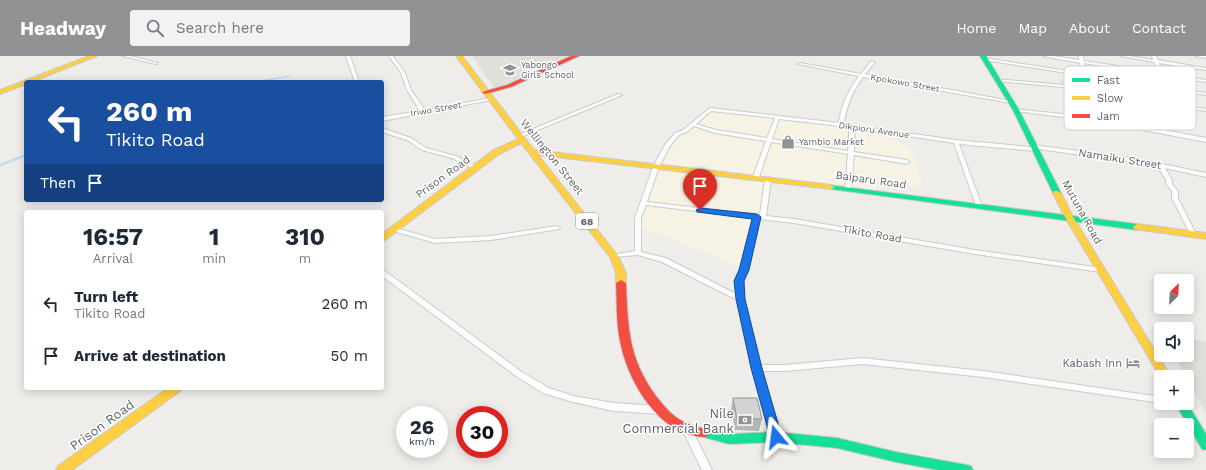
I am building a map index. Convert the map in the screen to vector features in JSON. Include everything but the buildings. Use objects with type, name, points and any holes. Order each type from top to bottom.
[{"type":"street","points":[[31,80],[94,56]]},
{"type":"street","points":[[125,56],[156,63]]},
{"type":"street","points":[[348,56],[356,80]]},
{"type":"street","points":[[391,56],[403,74],[409,90],[423,111]]},
{"type":"street","name":"Wellington Street","points":[[459,56],[520,138],[533,152],[614,256],[621,273],[623,330],[629,356],[644,385],[661,410],[676,424],[687,429],[729,439],[776,437],[837,443],[896,457],[967,470]]},
{"type":"street","points":[[488,95],[576,56]]},
{"type":"street","points":[[1045,56],[1108,66]]},
{"type":"street","points":[[1081,56],[1082,66]]},
{"type":"street","points":[[1122,56],[1187,66]]},
{"type":"street","points":[[1154,56],[1158,66]]},
{"type":"street","points":[[1197,56],[1206,57]]},
{"type":"street","points":[[983,58],[1064,72]]},
{"type":"street","name":"Mutuna Road","points":[[983,58],[1014,106],[1069,217],[1162,370]]},
{"type":"street","points":[[841,125],[842,112],[847,101],[862,75],[873,62]]},
{"type":"street","name":"Kpokowo Street","points":[[800,64],[1014,106],[1064,114]]},
{"type":"street","points":[[1196,67],[1206,69]]},
{"type":"street","points":[[1196,79],[1206,81]]},
{"type":"street","points":[[996,80],[1064,86]]},
{"type":"street","points":[[0,92],[24,83]]},
{"type":"street","points":[[1040,83],[1064,83]]},
{"type":"street","points":[[1196,93],[1206,94]]},
{"type":"street","name":"Iriwo Street","points":[[384,119],[423,111],[488,95]]},
{"type":"street","points":[[520,138],[620,95]]},
{"type":"street","name":"Dikpioru Avenue","points":[[692,124],[710,109],[714,108],[778,118],[851,126],[956,142],[1034,148]]},
{"type":"street","points":[[1196,109],[1206,110]]},
{"type":"street","points":[[756,177],[778,118]]},
{"type":"street","points":[[638,253],[638,218],[656,167],[668,145],[677,134],[685,131],[692,124],[716,131],[907,162]]},
{"type":"street","points":[[848,189],[851,154],[851,126]]},
{"type":"street","name":"Kpokowo Street","points":[[1154,130],[1206,140]]},
{"type":"street","points":[[384,131],[409,139],[424,148],[454,157],[476,168]]},
{"type":"street","name":"Prison Road","points":[[384,236],[495,154],[520,138]]},
{"type":"street","points":[[956,142],[979,206]]},
{"type":"street","name":"Namaiku Street","points":[[1034,148],[1160,165],[1206,175]]},
{"type":"street","name":"Baiparu Road","points":[[533,152],[656,167],[756,177],[1206,236]]},
{"type":"street","points":[[1160,165],[1169,180],[1169,184],[1175,191],[1175,198],[1193,234]]},
{"type":"street","points":[[768,179],[760,217],[744,270],[739,281],[740,299],[756,368],[776,437]]},
{"type":"street","name":"Tikito Road","points":[[643,203],[853,230],[975,252],[1101,270]]},
{"type":"street","points":[[392,229],[435,241],[491,238],[557,228]]},
{"type":"street","points":[[614,256],[638,253],[664,260],[740,299]]},
{"type":"street","points":[[384,274],[513,369],[546,391],[573,399],[614,407],[661,410]]},
{"type":"street","points":[[756,368],[785,368],[862,361],[983,374],[1154,399]]},
{"type":"street","name":"Prison Road","points":[[62,470],[173,390]]},
{"type":"street","points":[[1185,410],[1206,445]]},
{"type":"street","points":[[687,429],[707,470]]},
{"type":"shaded area","name":"Yabongo Girls School","points":[[472,56],[566,56],[510,83],[494,88]]},
{"type":"shaded area","name":"Yambio Market","points":[[708,108],[886,133],[914,151],[922,188],[878,181],[875,190],[661,163],[681,133]]},
{"type":"shaded area","points":[[657,169],[766,181],[762,216],[649,201]]},
{"type":"shaded area","points":[[644,204],[729,215],[754,220],[741,267],[640,227]]},
{"type":"shaded area","points":[[1194,339],[1206,342],[1206,413],[1194,391],[1194,370],[1182,370],[1178,362],[1194,362]]},
{"type":"waterway","points":[[267,80],[290,76]]},
{"type":"waterway","points":[[18,158],[24,156]]},
{"type":"waterway","points":[[0,165],[21,157]]},
{"type":"traffic: fast","points":[[983,56],[1016,110],[1057,193]]},
{"type":"traffic: fast","points":[[831,187],[1137,227]]},
{"type":"traffic: fast","points":[[1185,410],[1206,445]]},
{"type":"traffic: fast","points":[[704,433],[729,439],[776,437],[837,443],[896,457],[967,470]]},
{"type":"traffic: slow","points":[[31,80],[94,56]]},
{"type":"traffic: slow","points":[[459,56],[519,136],[614,256],[621,273],[621,283]]},
{"type":"traffic: slow","points":[[0,92],[24,83]]},
{"type":"traffic: slow","points":[[384,236],[495,153],[522,140]]},
{"type":"traffic: slow","points":[[533,152],[831,187]]},
{"type":"traffic: slow","points":[[1057,193],[1069,217],[1162,370]]},
{"type":"traffic: slow","points":[[1137,227],[1206,236]]},
{"type":"traffic: slow","points":[[62,470],[173,390]]},
{"type":"traffic: jam","points":[[485,92],[509,86],[576,56]]},
{"type":"traffic: jam","points":[[621,283],[622,318],[625,341],[640,381],[656,405],[665,415],[678,425],[693,431],[704,433]]},
{"type":"place","name":"Yabongo Girls School","points":[[510,70]]},
{"type":"place","name":"Yambio Market","points":[[788,142]]},
{"type":"place","name":"Kabash Inn","points":[[1133,363]]},
{"type":"place","name":"Nile Commercial Bank","points":[[745,420]]},
{"type":"route","points":[[700,210],[757,217],[744,270],[739,281],[740,299],[756,368],[776,437]]}]
